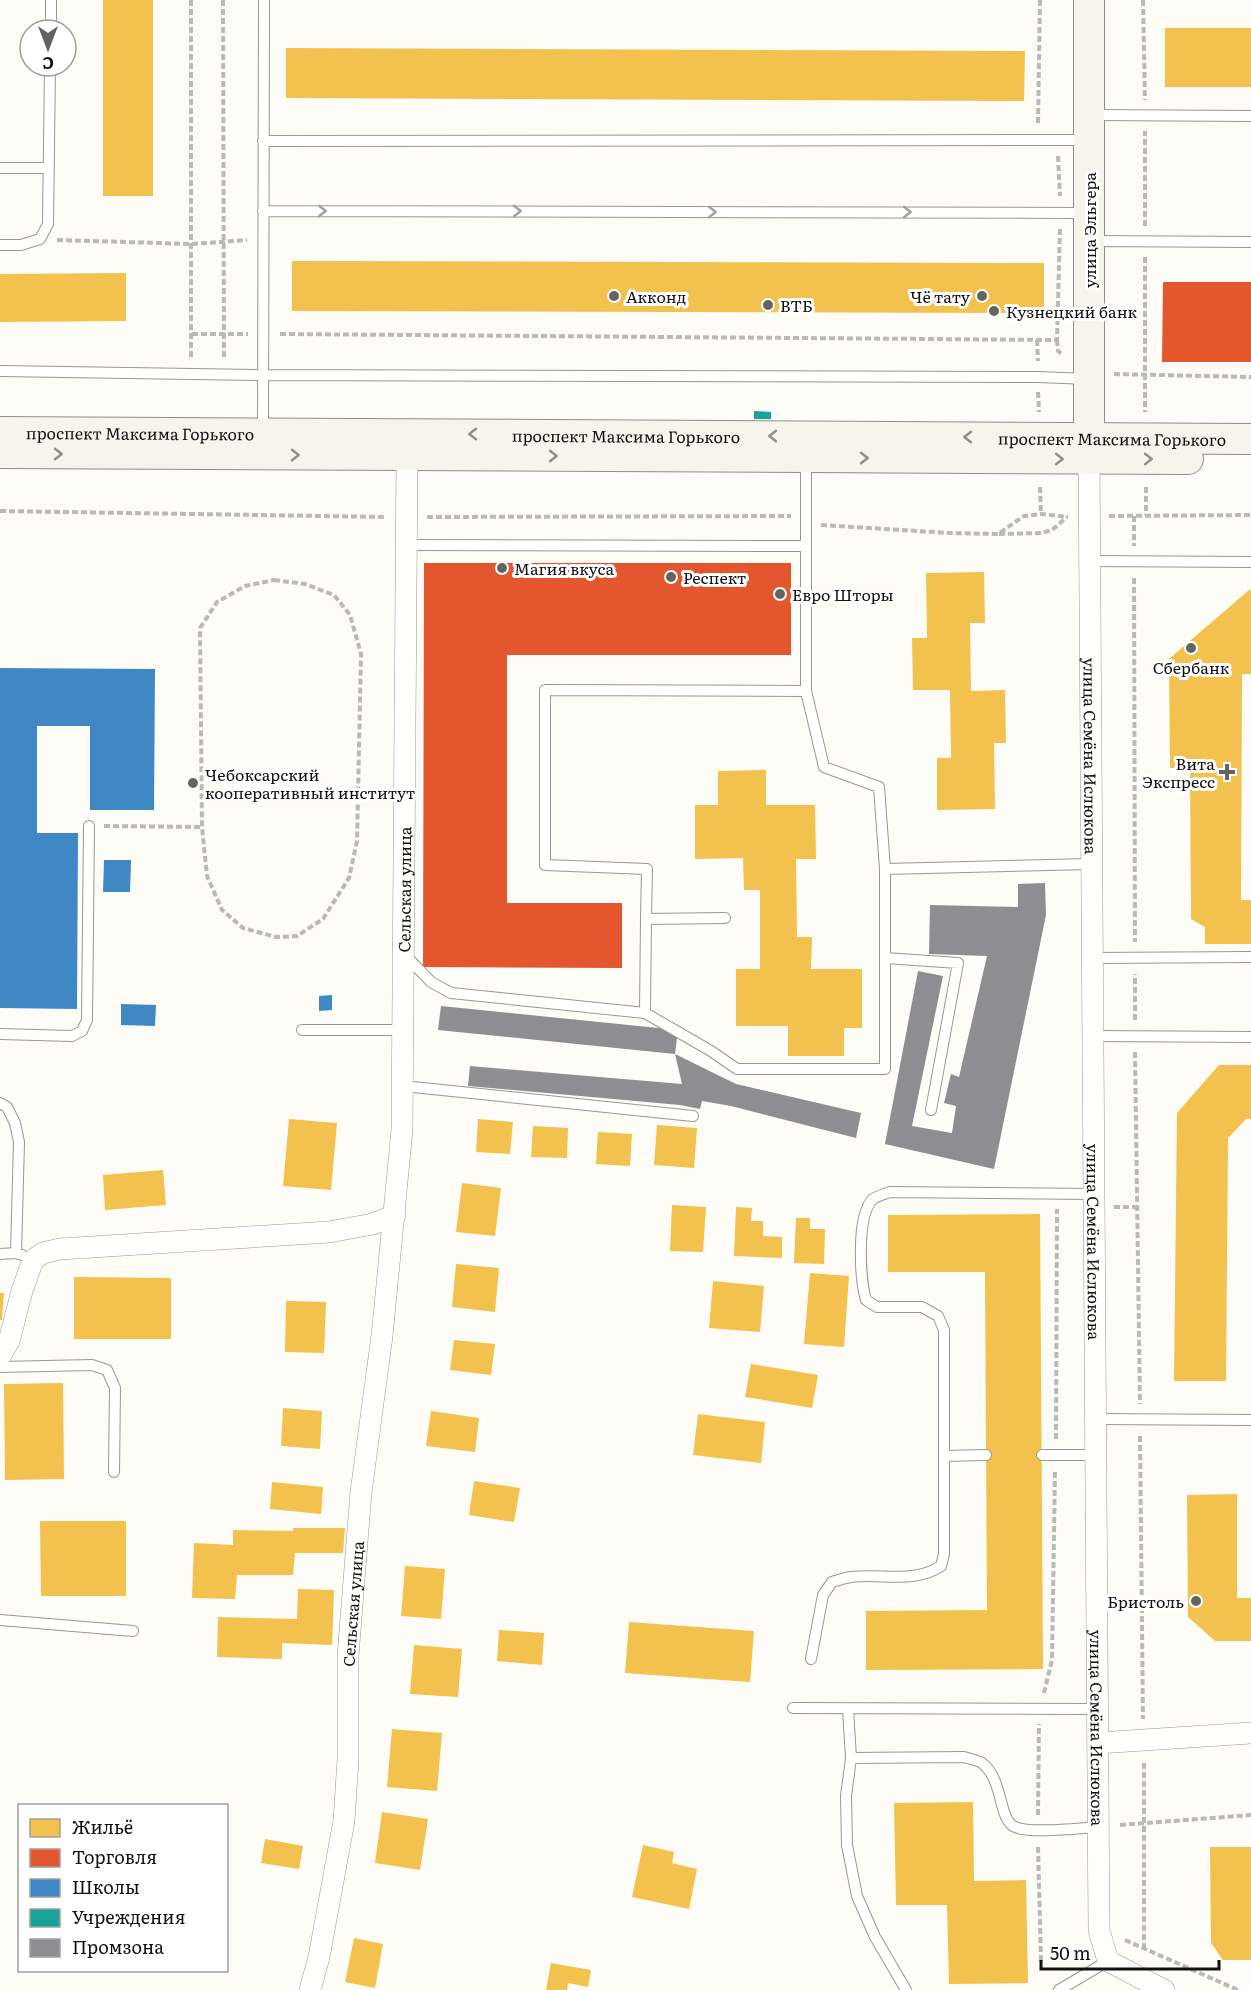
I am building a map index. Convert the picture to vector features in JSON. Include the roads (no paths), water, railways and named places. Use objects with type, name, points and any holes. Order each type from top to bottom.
[{"type":"main road","name":"улица Эльгера","points":[[1089,0],[1089,227],[1100,376],[1089,448]]},
{"type":"main road","name":"проспект Максима Горького","points":[[0,432],[263,444],[1089,448],[1251,459]]},
{"type":"main road","name":"проспект Максима Горького","points":[[407,445],[806,458],[1089,448],[1251,439]]},
{"type":"main road","name":"проспект Максима Горького","points":[[0,453],[263,444]]},
{"type":"street","name":"Сельская улица","points":[[310,1990],[319,1957],[344,1821],[348,1759],[348,1656],[361,1492],[382,1336],[402,1130],[407,445]]},
{"type":"street","name":"улица Семёна Ислюкова","points":[[1089,448],[1100,1930],[1108,1961]]},
{"type":"street","points":[[0,1356],[9,1341],[22,1291],[25,1256],[60,1249],[329,1232],[372,1224],[395,1215]]},
{"type":"street","points":[[1098,1743],[1251,1733]]},
{"type":"street","points":[[1108,1961],[1164,1990]]},
{"type":"lane","points":[[51,0],[51,18]]},
{"type":"lane","points":[[263,444],[264,0]]},
{"type":"lane","points":[[0,245],[21,245],[40,239],[48,224],[50,78]]},
{"type":"lane","points":[[263,141],[1089,128],[1251,116]]},
{"type":"lane","points":[[0,168],[49,168]]},
{"type":"lane","points":[[263,211],[1089,227],[1251,242]]},
{"type":"lane","points":[[0,371],[224,375],[1100,376]]},
{"type":"lane","points":[[404,954],[431,982],[451,993],[645,1012],[737,1069],[885,1069],[885,868],[879,787],[824,767],[806,691],[806,458]]},
{"type":"lane","points":[[406,545],[806,546]]},
{"type":"lane","points":[[1089,561],[1251,562]]},
{"type":"lane","points":[[645,1012],[647,869],[545,865],[545,690],[806,691]]},
{"type":"lane","points":[[0,1034],[72,1036],[82,1031],[87,1020],[88,826]]},
{"type":"lane","points":[[885,868],[1091,864]]},
{"type":"lane","points":[[646,918],[725,918]]},
{"type":"lane","points":[[1092,958],[1251,957]]},
{"type":"lane","points":[[885,958],[958,963],[931,1110]]},
{"type":"lane","points":[[302,1030],[403,1030]]},
{"type":"lane","points":[[1093,1036],[1251,1037]]},
{"type":"lane","points":[[403,1086],[693,1116]]},
{"type":"lane","points":[[0,1103],[7,1107],[15,1123],[19,1142],[25,1256],[0,1254]]},
{"type":"lane","points":[[812,1659],[823,1595],[832,1582],[852,1577],[914,1577],[930,1573],[941,1566],[944,1554],[944,1330],[938,1316],[922,1307],[877,1307],[866,1300],[863,1289],[862,1228],[866,1211],[873,1199],[890,1192],[1094,1194]]},
{"type":"lane","points":[[0,1368],[92,1365],[106,1370],[115,1388],[114,1472]]},
{"type":"lane","points":[[1096,1419],[1251,1420]]},
{"type":"lane","points":[[944,1456],[986,1455]]},
{"type":"lane","points":[[1042,1455],[1096,1455]]},
{"type":"lane","points":[[0,1620],[133,1631]]},
{"type":"lane","points":[[793,1708],[1098,1709]]},
{"type":"lane","points":[[849,1708],[851,1758],[846,1796],[847,1845],[857,1896],[875,1937],[906,1990]]},
{"type":"lane","points":[[851,1758],[964,1757],[980,1762],[992,1772],[999,1789],[1004,1816],[1011,1826],[1023,1830],[1099,1827]]},
{"type":"lane","points":[[1059,1990],[1108,1961]]},
{"type":"place","name":"Акконд","points":[[614,296]]},
{"type":"place","name":"Чё тату","points":[[982,296]]},
{"type":"place","name":"ВТБ","points":[[768,305]]},
{"type":"place","name":"Кузнецкий банк","points":[[994,311]]},
{"type":"place","name":"Магия вкуса","points":[[502,568]]},
{"type":"place","name":"Респект","points":[[671,577]]},
{"type":"place","name":"Евро Шторы","points":[[780,594]]},
{"type":"place","name":"Сбербанк","points":[[1191,648]]},
{"type":"place","name":"Вита Экспресс","points":[[1227,772]]},
{"type":"place","name":"Чебоксарский кооперативный институт","points":[[193,783]]},
{"type":"place","name":"Бристоль","points":[[1196,1601]]}]
